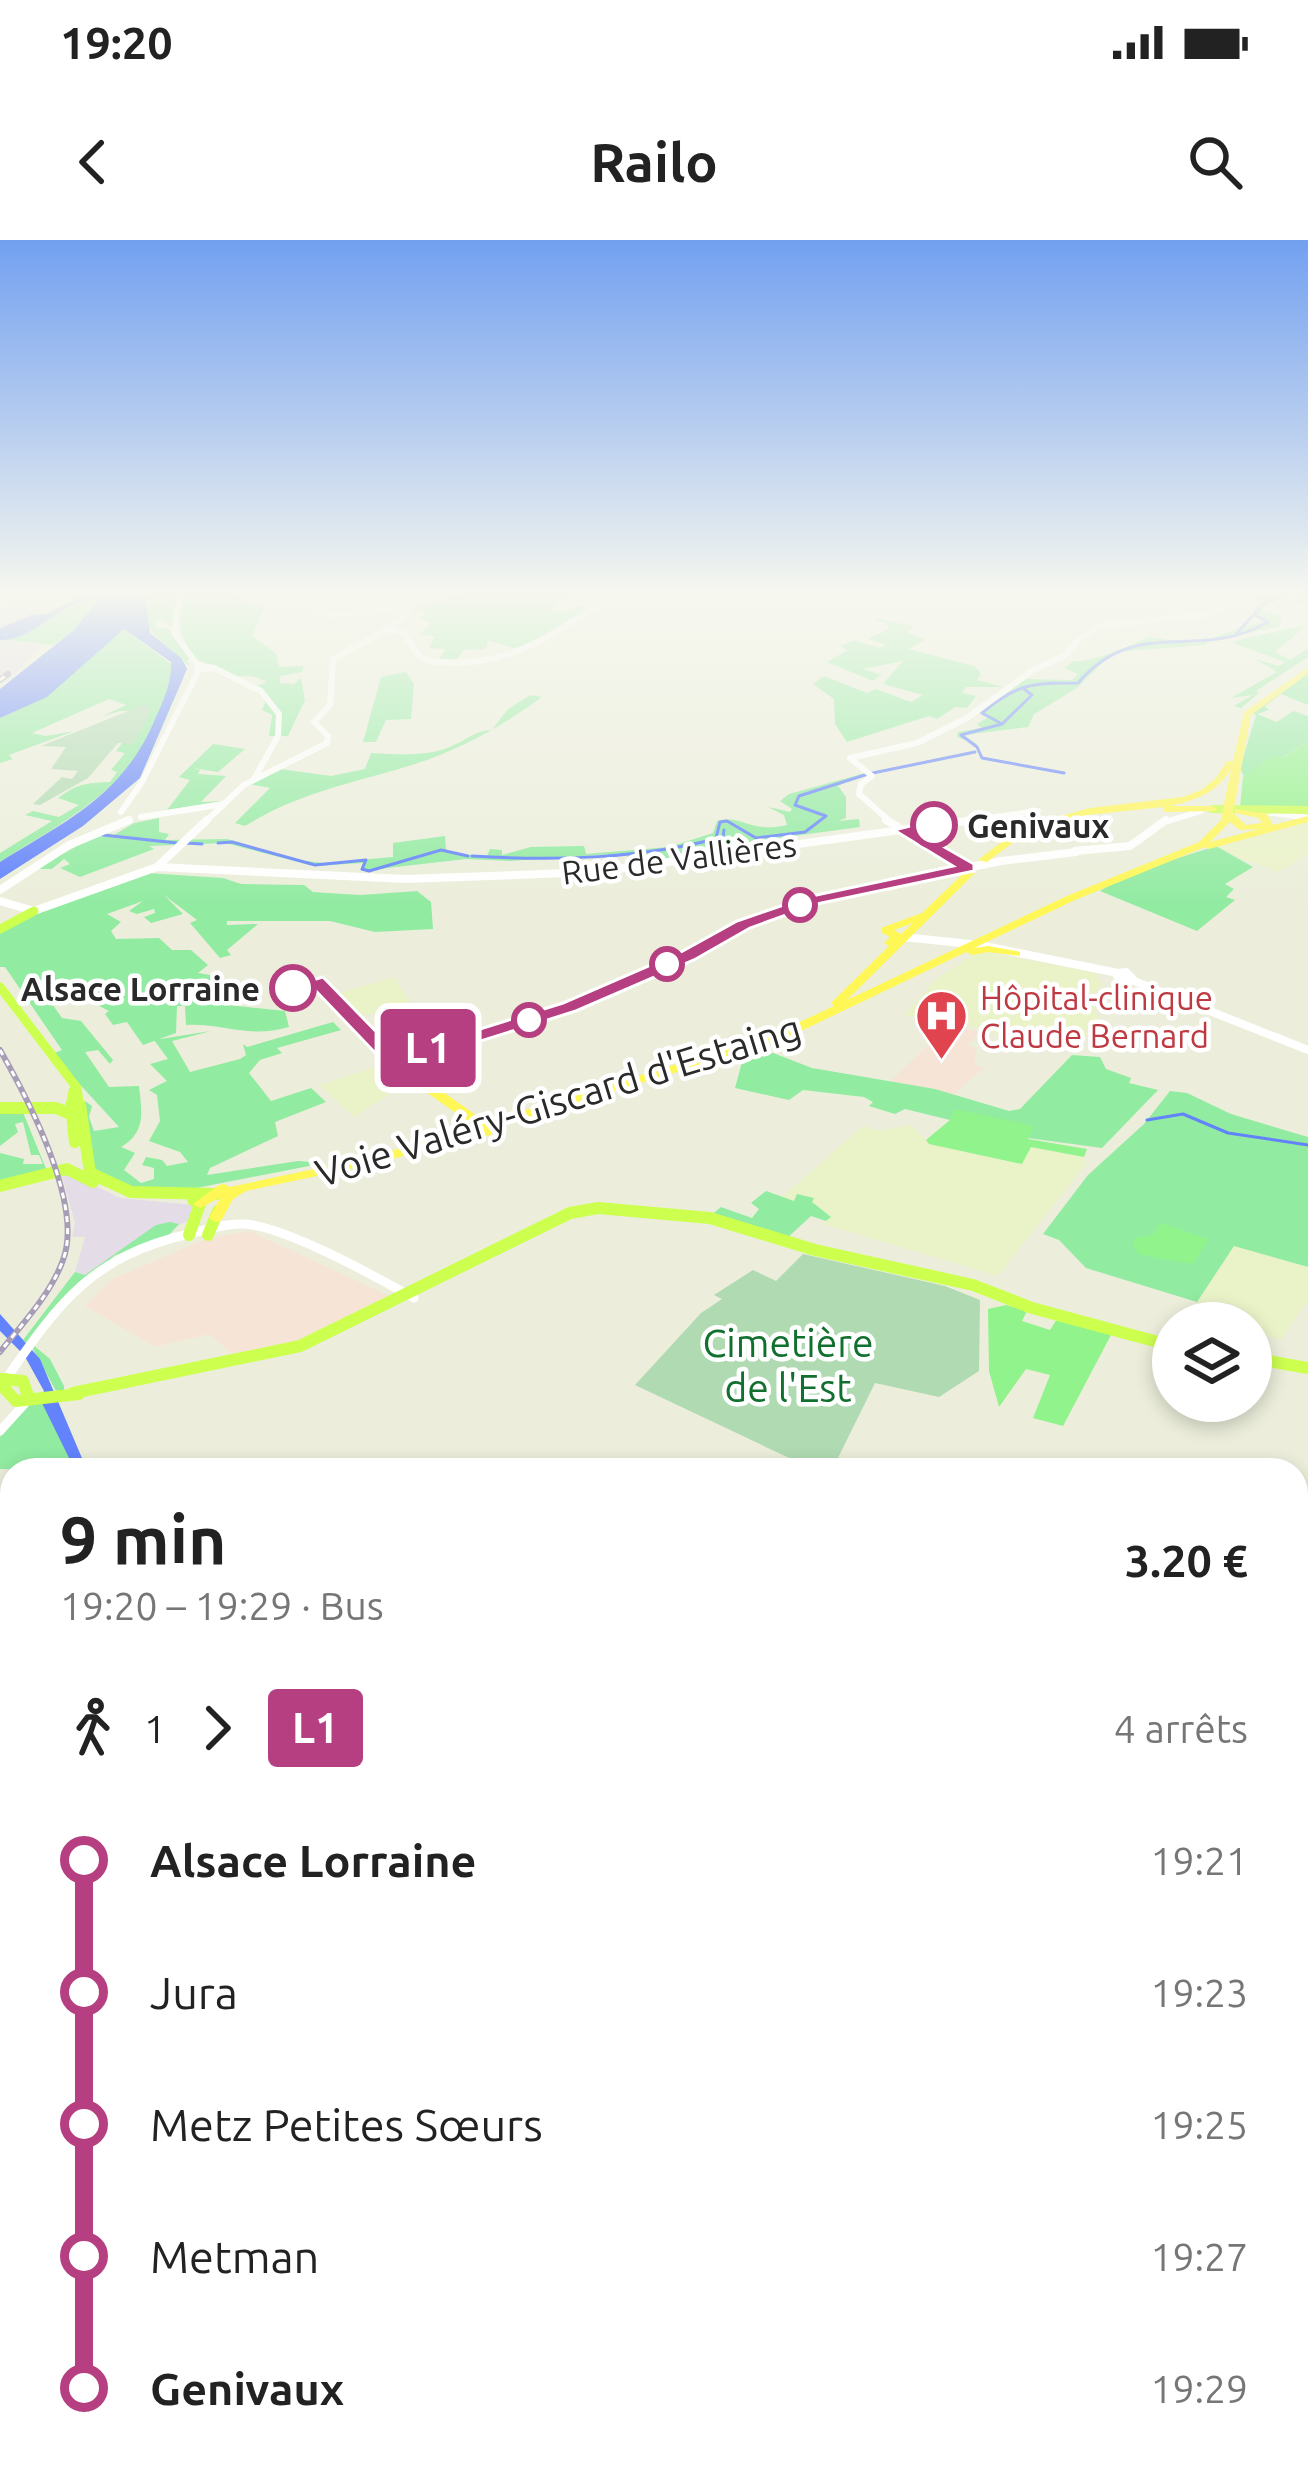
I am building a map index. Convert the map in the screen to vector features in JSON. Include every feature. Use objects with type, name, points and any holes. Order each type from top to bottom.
[{"type":"highway","points":[[983,860],[1025,829],[1080,813],[1192,796],[1220,782],[1245,709],[1261,698]]},
{"type":"highway","points":[[1155,864],[1210,840],[1231,810],[1245,718],[1265,698]]},
{"type":"highway","points":[[1034,812],[1156,803]]},
{"type":"highway","points":[[1080,813],[1212,809]]},
{"type":"highway","points":[[1155,864],[1308,816]]},
{"type":"highway","name":"Voie Valéry-Giscard d'Estaing","points":[[209,1196],[378,1159],[752,1045],[1155,864]]},
{"type":"highway","name":"Voie Valéry-Giscard d'Estaing","points":[[819,1016],[863,981],[966,868]]},
{"type":"highway","points":[[819,1016],[900,937],[884,931],[912,921],[937,903]]},
{"type":"highway","points":[[819,1016],[981,946],[1054,906]]},
{"type":"highway","points":[[981,946],[1016,953]]},
{"type":"highway","points":[[981,946],[1016,953]]},
{"type":"highway","name":"Voie Valéry-Giscard d'Estaing","points":[[209,1196],[339,1166],[709,1058]]},
{"type":"highway","points":[[378,1159],[475,1137],[483,1126],[426,1086]]},
{"type":"highway","points":[[339,1166],[454,1125],[455,1112],[426,1086]]},
{"type":"highway","points":[[204,1231],[227,1196],[244,1189]]},
{"type":"main road","points":[[112,826],[189,698]]},
{"type":"main road","points":[[255,779],[252,776],[278,736],[279,714],[267,698]]},
{"type":"main road","points":[[0,928],[34,909],[157,867],[255,779],[326,743],[328,736],[314,722],[330,698]]},
{"type":"main road","points":[[966,868],[896,829],[859,795],[869,773],[850,758],[931,736],[998,698]]},
{"type":"main road","points":[[126,802],[143,815]]},
{"type":"main road","points":[[34,909],[1,891],[92,834],[143,815],[223,805]]},
{"type":"main road","points":[[121,815],[133,809]]},
{"type":"main road","points":[[1150,835],[1176,813],[1212,809],[1308,816]]},
{"type":"main road","points":[[426,1086],[406,1063],[569,1007],[655,970],[743,924],[816,899],[966,868],[1130,846],[1181,813],[1231,810],[1308,816]]},
{"type":"main road","name":"Rue de Vallières","points":[[157,867],[456,878],[653,866],[1034,812]]},
{"type":"main road","points":[[121,815],[130,820]]},
{"type":"main road","points":[[900,937],[981,946]]},
{"type":"main road","points":[[1016,953],[1131,978],[1308,1050]]},
{"type":"main road","points":[[0,990],[78,1091],[82,1163],[111,1191],[155,1199],[209,1196]]},
{"type":"main road","points":[[57,1064],[73,1090],[70,1113],[82,1163],[90,1173],[120,1189],[209,1196],[220,1201],[204,1231]]},
{"type":"main road","points":[[49,1107],[72,1096]]},
{"type":"main road","points":[[0,1108],[49,1107],[70,1113],[82,1136]]},
{"type":"main road","points":[[1,1186],[82,1163]]},
{"type":"main road","points":[[204,1231],[209,1196]]},
{"type":"main road","points":[[4,1386],[29,1393],[70,1394],[128,1389],[226,1358],[293,1348],[588,1211],[702,1220],[777,1242],[973,1285],[1020,1305],[1152,1340]]},
{"type":"main road","points":[[3,1428],[12,1412],[4,1386],[17,1362],[112,1264],[126,1264],[129,1256],[204,1231],[258,1227],[405,1296]]},
{"type":"main road","points":[[17,1362],[29,1393]]},
{"type":"main road","points":[[1272,1363],[1308,1369]]},
{"type":"main road","points":[[4,1386],[29,1393]]},
{"type":"main road","points":[[3,1428],[29,1393]]},
{"type":"shaded area","points":[[1308,822],[1308,853],[1279,872],[1214,849]]},
{"type":"shaded area","points":[[980,951],[1096,973],[1102,986],[1089,997],[1099,1017],[1077,1051],[932,1016],[904,1016],[936,979]]},
{"type":"shaded area","points":[[394,977],[417,1013],[383,1023],[373,1013],[355,1017],[333,995]]},
{"type":"shaded area","name":"Hôpital-clinique Claude Bernard","points":[[964,1028],[981,1032],[967,1045],[976,1048],[975,1065],[984,1068],[953,1095],[889,1082],[937,1037],[951,1041]]},
{"type":"shaded area","points":[[390,1063],[401,1072],[384,1092],[389,1095],[354,1117],[319,1085]]},
{"type":"shaded area","points":[[910,1125],[929,1144],[1021,1164],[1030,1146],[1084,1157],[1085,1165],[998,1276],[823,1224],[826,1220],[781,1198],[863,1126],[879,1131]]},
{"type":"shaded area","points":[[71,1174],[120,1198],[193,1205],[188,1221],[120,1251],[85,1275],[75,1272],[85,1237],[72,1237],[75,1223],[62,1176]]},
{"type":"shaded area","points":[[249,1231],[396,1299],[295,1346],[233,1355],[209,1334],[155,1347],[85,1306],[112,1279],[205,1239]]},
{"type":"shaded area","points":[[1234,1246],[1308,1267],[1308,1299],[1281,1340],[1272,1337],[1272,1302],[1197,1302]]},
{"type":"green space","points":[[36,698],[166,698],[152,734],[112,784],[60,825],[0,862],[0,853],[52,821],[25,815],[33,811],[59,817],[79,805],[58,798],[83,785],[110,782],[117,772],[111,770],[125,753],[116,751],[147,711],[101,717],[126,705],[109,699],[32,733],[46,736],[74,731],[9,755],[13,759],[0,763],[0,718]]},
{"type":"green space","points":[[267,698],[305,698],[288,736],[269,736],[272,715],[262,710]]},
{"type":"green space","points":[[375,698],[413,698],[411,719],[386,720],[376,742],[363,742]]},
{"type":"green space","points":[[525,698],[540,698],[492,729],[507,710]]},
{"type":"green space","points":[[833,698],[974,698],[967,708],[955,707],[937,719],[929,716],[847,742],[835,724]]},
{"type":"green space","points":[[1060,698],[1034,714],[1028,727],[964,735],[978,745],[957,737],[958,732],[981,728],[977,724],[990,716],[979,713],[996,705],[994,702]]},
{"type":"green space","points":[[1275,698],[1265,706],[1269,710],[1257,714],[1277,722],[1293,711],[1308,716],[1308,746],[1303,744],[1246,781],[1240,768],[1256,715],[1252,713]]},
{"type":"green space","points":[[146,704],[151,711],[134,744],[118,743],[88,778],[40,805],[33,804],[62,777],[72,779],[78,771],[51,769],[66,747],[41,746]]},
{"type":"green space","points":[[491,730],[421,762],[302,798],[245,826],[235,823],[270,788],[249,784],[280,769],[331,776],[365,769],[371,753],[429,753]]},
{"type":"green space","points":[[213,744],[245,749],[218,772],[193,768],[200,770],[198,774],[226,776],[201,802],[223,801],[167,810],[190,780],[179,777]]},
{"type":"green space","points":[[1303,744],[1308,746],[1308,807],[1240,807],[1243,777],[1274,755],[1282,758]]},
{"type":"green space","points":[[865,773],[838,786],[846,797],[846,818],[838,821],[859,819],[860,827],[726,845],[721,850],[700,848],[704,857],[631,866],[626,853],[510,861],[466,859],[361,871],[363,863],[314,866],[225,843],[149,846],[154,849],[80,877],[60,868],[70,864],[64,859],[52,869],[36,869],[102,832],[114,835],[134,823],[159,818],[159,832],[169,834],[165,840],[227,839],[324,863],[393,857],[393,843],[445,836],[446,849],[454,854],[487,856],[490,849],[502,850],[502,855],[531,847],[584,846],[586,854],[669,847],[713,833],[717,821],[787,825],[784,815],[768,807],[790,812],[780,801],[789,794]]},
{"type":"green space","points":[[1216,846],[1253,867],[1225,884],[1234,889],[1226,897],[1235,900],[1197,931],[1100,891],[1125,875]]},
{"type":"green space","points":[[147,873],[223,878],[241,884],[304,885],[313,892],[417,891],[431,902],[433,929],[375,932],[330,921],[227,921],[227,925],[258,924],[227,950],[231,955],[220,958],[190,923],[197,920],[164,895],[183,914],[151,923],[144,917],[155,913],[154,909],[137,914],[129,911],[143,901],[107,914],[121,922],[111,931],[116,939],[159,938],[172,950],[191,950],[208,965],[198,973],[216,976],[207,984],[232,994],[219,1004],[285,1011],[289,1027],[248,1031],[186,1025],[185,1006],[177,1006],[176,1033],[159,1039],[211,1031],[172,1041],[190,1072],[240,1059],[246,1055],[243,1044],[247,1047],[333,1022],[341,1030],[277,1048],[282,1053],[260,1060],[249,1073],[271,1101],[311,1088],[326,1102],[275,1122],[278,1136],[210,1168],[207,1175],[298,1161],[324,1163],[186,1190],[136,1189],[94,1170],[85,1101],[92,1106],[89,1117],[94,1131],[119,1127],[52,1054],[62,1050],[5,967],[0,967],[0,930],[48,906]],"holes":[[[47,979],[109,1011],[105,1014],[113,1025],[127,1022],[143,1045],[155,1041],[168,1059],[150,1064],[167,1081],[149,1090],[157,1095],[160,1121],[149,1141],[180,1152],[188,1162],[167,1166],[146,1157],[142,1165],[154,1168],[154,1179],[141,1183],[124,1170],[135,1153],[121,1147],[138,1128],[139,1086],[109,1087],[85,1052],[98,1050],[110,1064],[113,1060],[81,1021],[62,1018],[36,981]]]},
{"type":"green space","points":[[773,1053],[812,1068],[935,1089],[1009,1111],[1020,1109],[1072,1055],[1100,1057],[1106,1069],[1131,1078],[1129,1083],[1158,1090],[1102,1148],[1028,1138],[1033,1126],[950,1120],[905,1109],[895,1114],[869,1106],[873,1102],[864,1097],[803,1090],[789,1100],[735,1088],[742,1062]]},
{"type":"green space","points":[[1170,1091],[1308,1137],[1308,1267],[1234,1246],[1197,1302],[1086,1268],[1059,1240],[1043,1234],[1088,1175],[1144,1124]]},
{"type":"green space","points":[[955,1109],[1034,1126],[1028,1139],[1087,1149],[1084,1157],[1031,1147],[1022,1164],[929,1144],[926,1140],[950,1120]]},
{"type":"green space","points":[[22,1110],[47,1171],[0,1181],[0,1153],[24,1159],[23,1164],[43,1164],[39,1155],[31,1155],[23,1122],[15,1124],[18,1132],[0,1146],[0,1111]]},
{"type":"green space","points":[[766,1191],[794,1201],[797,1194],[814,1198],[812,1202],[831,1217],[826,1221],[811,1216],[786,1239],[709,1217],[721,1207],[752,1218],[759,1209],[751,1203]]},
{"type":"green space","points":[[1161,1223],[1208,1239],[1194,1263],[1139,1254],[1132,1244],[1136,1238],[1152,1235]]},
{"type":"green space","points":[[179,1224],[169,1235],[114,1256],[32,1344],[50,1359],[64,1386],[64,1391],[56,1391],[23,1340],[75,1272],[85,1275],[156,1225]]},
{"type":"green space","name":"Cimetière de l'Est","points":[[803,1254],[945,1286],[980,1300],[979,1371],[939,1397],[875,1383],[838,1458],[787,1457],[635,1385],[701,1313],[722,1299],[714,1295],[753,1270],[776,1281]]},
{"type":"green space","points":[[1006,1305],[1027,1311],[1022,1321],[1050,1330],[1057,1319],[1111,1335],[1063,1426],[1033,1418],[1050,1375],[1026,1369],[999,1407],[989,1371],[988,1309]]},
{"type":"green space","points":[[33,1399],[49,1399],[76,1458],[0,1458],[0,1437]]},
{"type":"water","points":[[0,698],[44,698],[0,718]]},
{"type":"water","points":[[164,698],[174,698],[140,778],[83,826],[0,879],[0,862],[71,818],[111,786],[143,744]]},
{"type":"water","points":[[0,1314],[40,1359],[82,1458],[69,1458],[40,1399],[44,1391],[24,1355],[0,1331]]},
{"type":"waterway","points":[[1002,724],[982,713],[1003,698]]},
{"type":"waterway","points":[[1002,724],[1028,698]]},
{"type":"waterway","points":[[1002,724],[961,735],[977,747],[982,758],[1064,773]]},
{"type":"waterway","points":[[716,838],[720,822],[727,821],[756,838],[805,832],[826,816],[795,805],[799,796],[868,774],[975,752]]},
{"type":"waterway","points":[[472,856],[630,854],[723,837],[724,830]]},
{"type":"waterway","points":[[103,835],[177,843]]},
{"type":"waterway","points":[[218,843],[232,842],[315,865],[366,860],[362,869],[369,871],[441,850],[468,856]]},
{"type":"waterway","points":[[186,843],[202,844]]},
{"type":"waterway","points":[[1147,1120],[1183,1114],[1228,1133],[1308,1145]]},
{"type":"railway","points":[[0,1050],[50,1153],[66,1211],[67,1237],[51,1285],[0,1352]]},
{"type":"bus line","name":"L1","points":[[293,988],[317,981],[388,1055],[404,1059],[569,1007],[687,956],[743,924],[813,900],[968,868],[902,830],[934,825]]},
{"type":"place","name":"Genivaux","points":[[934,825]]},
{"type":"place","name":"Alsace Lorraine","points":[[293,988]]},
{"type":"place","name":"Hôpital-clinique Claude Bernard","points":[[941,1062]]}]
